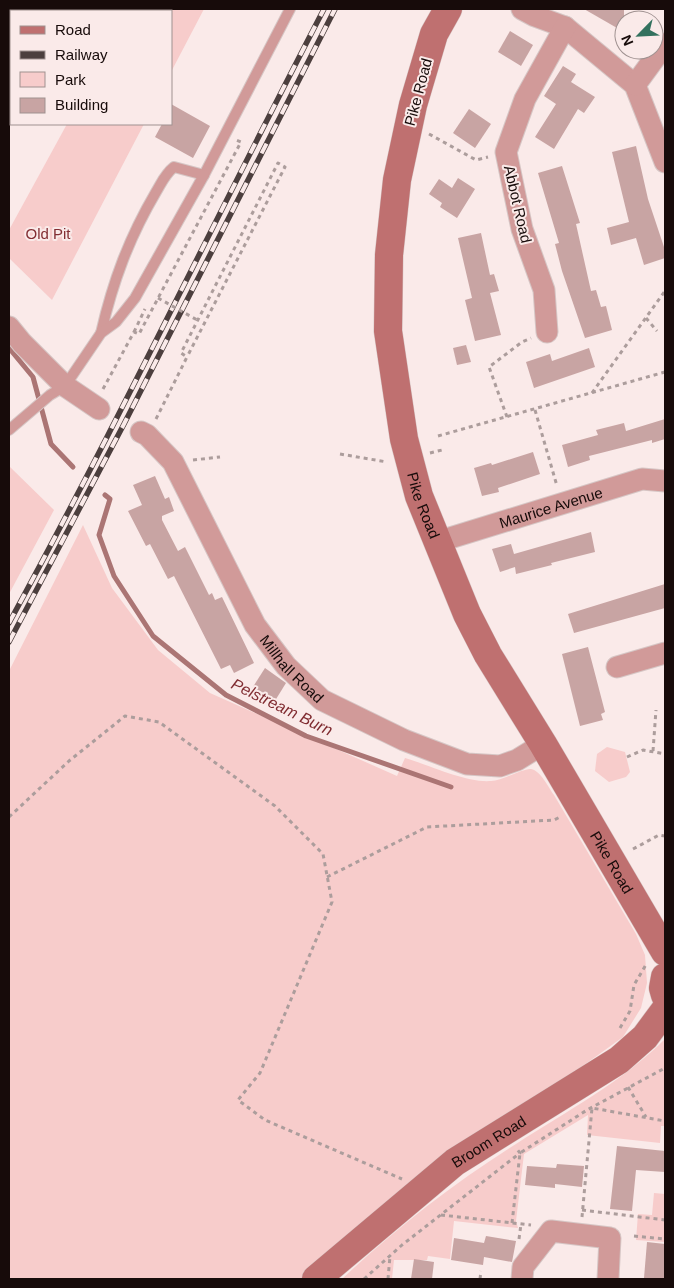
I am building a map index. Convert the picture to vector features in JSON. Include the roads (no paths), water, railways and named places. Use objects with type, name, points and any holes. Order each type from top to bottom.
[{"type":"street","name":"Pike Road","points":[[448,9],[434,34],[413,105],[397,180],[389,254],[388,331],[404,439],[419,496],[467,614],[488,654],[665,952]]},
{"type":"street","points":[[522,9],[565,27],[635,84],[665,162]]},
{"type":"street","name":"Abbot Road","points":[[547,332],[544,290],[522,229],[506,152],[525,99],[565,27]]},
{"type":"street","points":[[635,84],[665,44]]},
{"type":"street","points":[[9,327],[57,390],[97,407]]},
{"type":"street","name":"Millhall Road","points":[[144,434],[173,462],[254,626],[286,666],[322,700],[404,740],[467,764],[500,766],[517,760],[543,744]]},
{"type":"street","name":"Maurice Avenue","points":[[437,542],[642,479],[665,481]]},
{"type":"street","points":[[617,667],[665,653]]},
{"type":"street","points":[[665,977],[663,988],[665,995]]},
{"type":"street","name":"Broom Road","points":[[316,1279],[455,1162],[619,1060],[645,1037],[665,1010]]},
{"type":"street","points":[[522,1279],[523,1267],[551,1231],[610,1238],[608,1279]]},
{"type":"lane","points":[[9,430],[57,390],[101,333],[116,322],[135,298],[204,175],[290,9]]},
{"type":"lane","points":[[101,333],[116,275],[144,212],[167,173],[174,167],[204,175]]},
{"type":"waterway","name":"Pelstream Burn","points":[[9,348],[33,377],[51,444],[73,467]]},
{"type":"waterway","name":"Pelstream Burn","points":[[105,495],[110,499],[99,535],[114,576],[153,636],[226,695],[306,736],[451,787]]},
{"type":"railway","points":[[9,623],[90,471],[324,9]]},
{"type":"railway","points":[[9,642],[124,424],[335,9]]},
{"type":"park label","name":"Old Pit","points":[[48,233]]}]
